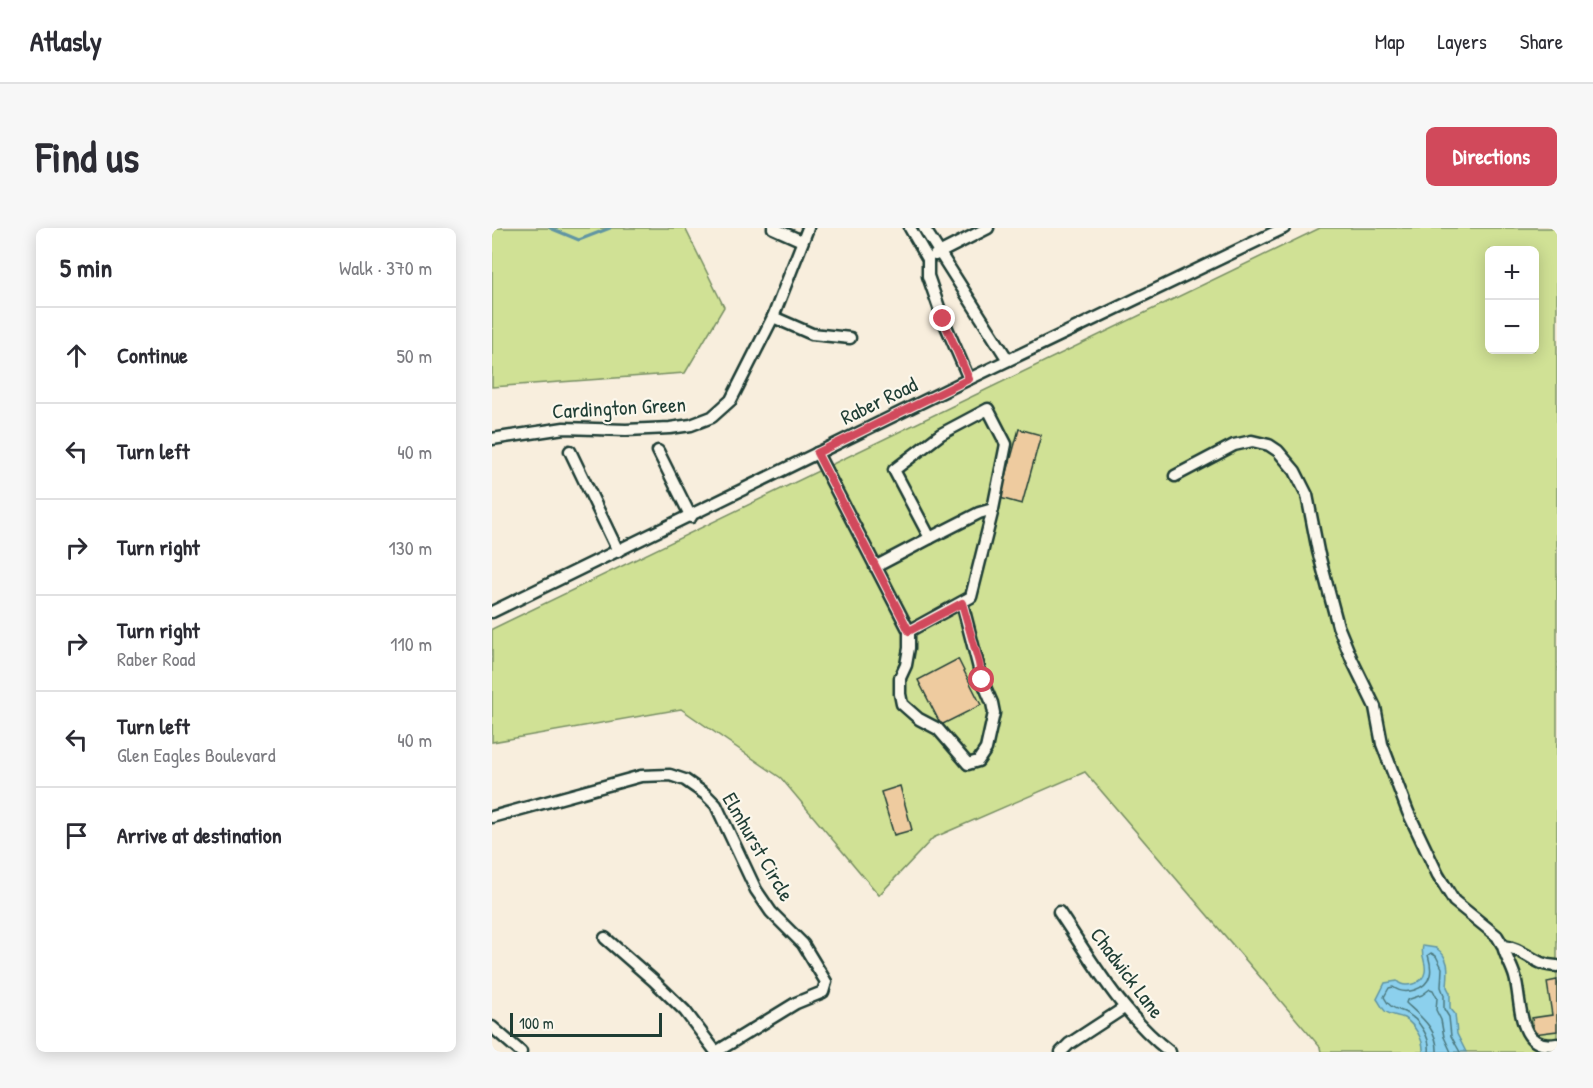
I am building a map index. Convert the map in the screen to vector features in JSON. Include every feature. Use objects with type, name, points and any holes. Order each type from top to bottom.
[{"type":"street","points":[[773,228],[802,241]]},
{"type":"street","name":"Cardington Green","points":[[492,439],[564,428],[670,428],[702,422],[723,410],[731,400],[773,317],[808,228]]},
{"type":"street","points":[[910,228],[928,259],[928,276],[943,319],[969,379]]},
{"type":"street","points":[[924,228],[1008,360]]},
{"type":"street","points":[[928,259],[988,228]]},
{"type":"street","name":"Raber Road","points":[[492,612],[1284,228]]},
{"type":"street","points":[[773,317],[812,334],[850,338]]},
{"type":"street","points":[[909,631],[971,597],[993,509],[1006,444],[988,409],[941,434],[894,470],[930,538]]},
{"type":"street","points":[[1175,476],[1234,445],[1252,441],[1269,445],[1278,451],[1295,471],[1307,495],[1318,551],[1338,626],[1375,706],[1382,744],[1408,812],[1438,875],[1454,901],[1497,936],[1503,946],[1515,977],[1523,1025],[1528,1039],[1542,1047],[1557,1044]]},
{"type":"street","points":[[570,451],[618,552]]},
{"type":"street","points":[[658,451],[691,517]]},
{"type":"street","points":[[817,453],[909,631],[906,665],[900,678],[900,694],[903,704],[919,719],[938,729],[968,764],[978,761],[986,749],[994,713],[982,680],[962,603]]},
{"type":"street","points":[[874,567],[980,513],[993,509]]},
{"type":"street","name":"Elmhurst Circle","points":[[492,817],[640,776],[670,775],[685,780],[716,805],[756,890],[771,912],[803,944],[826,982],[823,992],[796,1003],[716,1052]]},
{"type":"street","name":"Chadwick Lane","points":[[1059,912],[1124,1008],[1145,1031],[1170,1052]]},
{"type":"street","points":[[605,938],[685,1011],[716,1052]]},
{"type":"street","points":[[1503,946],[1511,947],[1539,964],[1557,966]]},
{"type":"street","points":[[1061,1052],[1069,1044],[1124,1008]]},
{"type":"street","points":[[492,1027],[521,1052]]},
{"type":"green space","points":[[492,228],[685,228],[724,307],[685,373],[492,387]]},
{"type":"green space","points":[[1320,228],[1557,228],[1557,1052],[1321,1052],[1320,1047],[1085,772],[933,838],[879,895],[781,778],[681,709],[492,742],[492,629]]},
{"type":"water","points":[[1423,946],[1436,948],[1444,956],[1448,971],[1447,987],[1450,993],[1450,1008],[1455,1014],[1457,1034],[1466,1052],[1423,1052],[1418,1033],[1412,1025],[1404,1018],[1385,1011],[1377,999],[1385,983],[1397,981],[1408,985],[1421,980],[1425,972]]},
{"type":"building","points":[[1019,429],[1041,435],[1022,504],[1000,498]]},
{"type":"building","points":[[958,659],[981,705],[941,725],[918,680]]},
{"type":"building","points":[[900,786],[912,830],[894,835],[881,792]]},
{"type":"building","points":[[1557,980],[1557,1031],[1534,1034],[1532,1018],[1552,1015],[1547,982]]},
{"type":"waterway","points":[[550,228],[579,240],[610,228]]},
{"type":"route","points":[[943,319],[969,379],[817,453],[909,631],[962,603],[982,680]]}]
